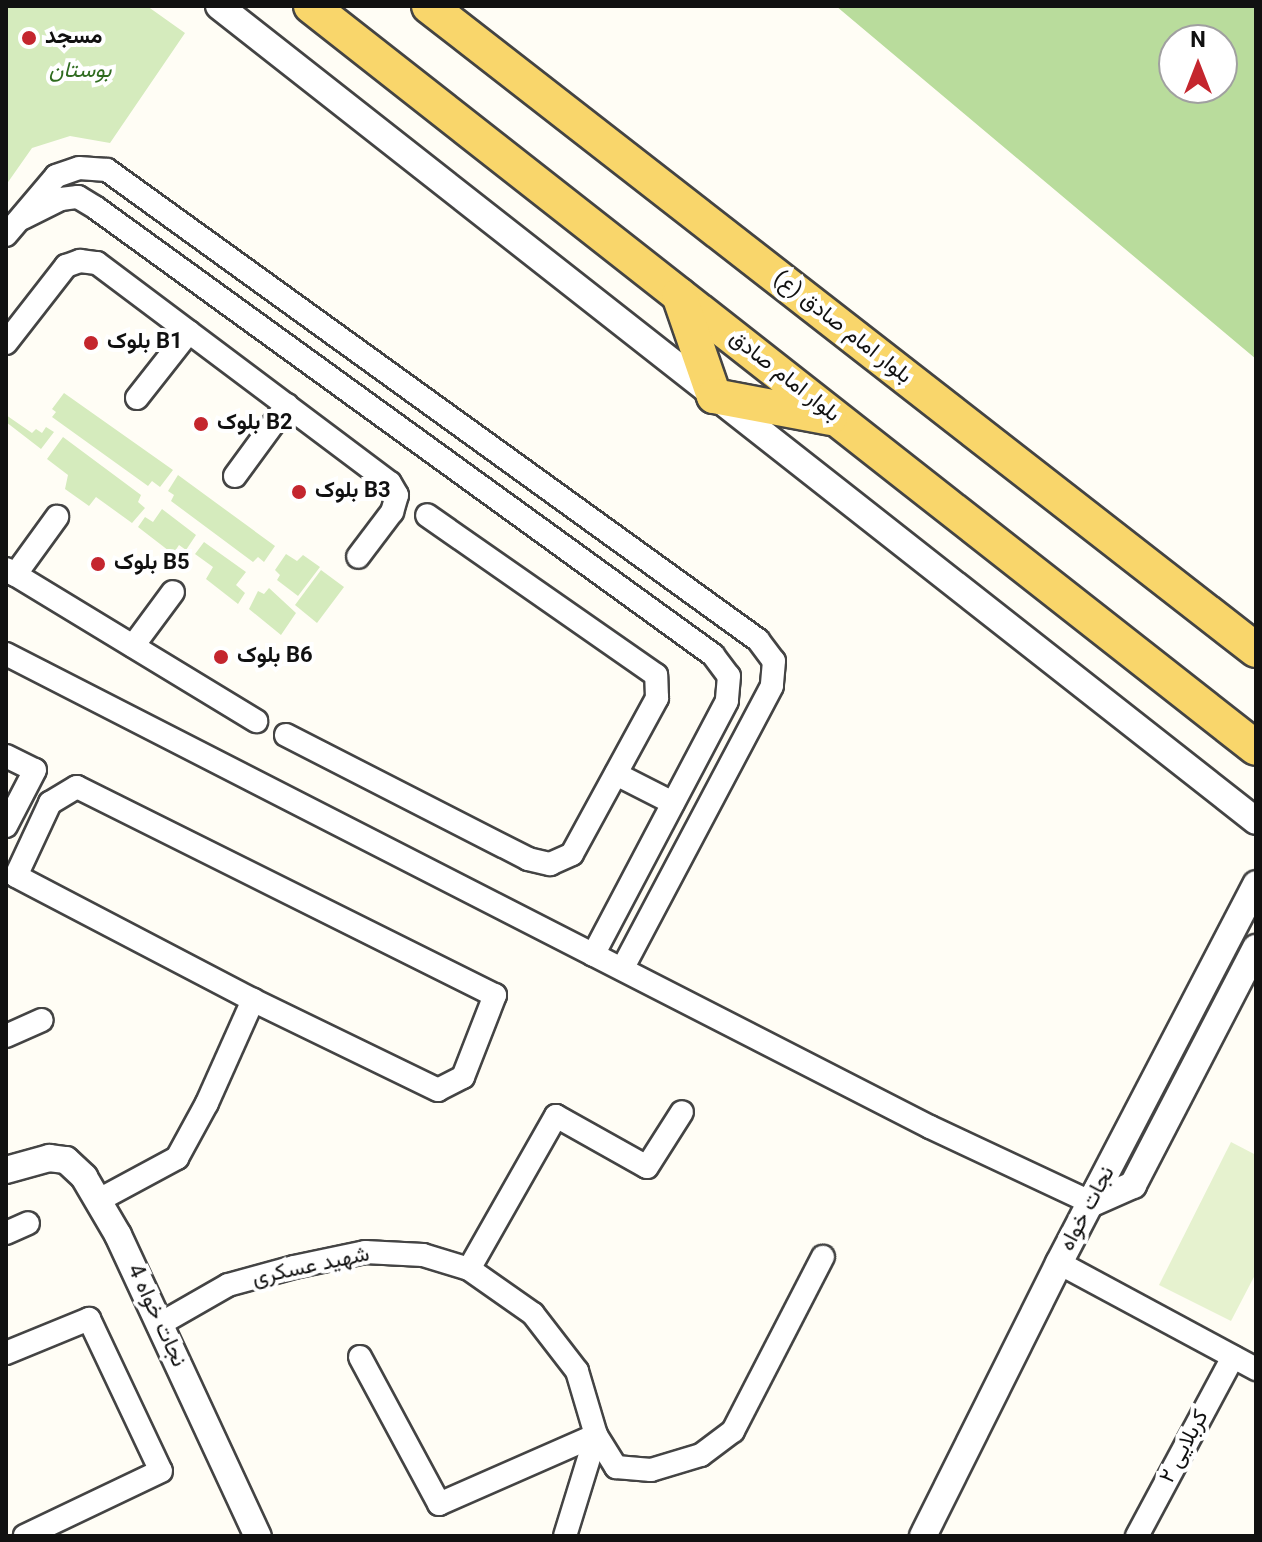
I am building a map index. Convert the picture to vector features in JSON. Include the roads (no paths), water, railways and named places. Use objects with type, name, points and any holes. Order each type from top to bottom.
[{"type":"main road","name":"بلوار امام صادق","points":[[311,6],[1256,748]]},
{"type":"main road","name":"بلوار امام صادق (ع)","points":[[429,6],[1256,650]]},
{"type":"main road","points":[[679,295],[714,396],[838,420]]},
{"type":"street","points":[[219,6],[1256,821]]},
{"type":"street","points":[[10,229],[56,176],[79,168],[107,170],[758,640],[774,661],[772,686],[622,969]]},
{"type":"street","points":[[10,229],[61,199],[78,197],[713,655],[729,676],[727,701],[593,955]]},
{"type":"street","points":[[6,343],[66,266],[80,261],[97,263],[390,483],[397,495],[392,512],[358,557]]},
{"type":"street","points":[[137,398],[189,332]]},
{"type":"street","points":[[235,476],[287,405]]},
{"type":"street","points":[[286,735],[539,863],[563,861],[572,854],[657,698],[656,675],[427,515]]},
{"type":"street","points":[[57,517],[10,572],[256,721]]},
{"type":"street","points":[[133,646],[173,592]]},
{"type":"street","points":[[6,654],[930,1127],[1092,1203],[1133,1185],[1256,948]]},
{"type":"street","points":[[6,756],[35,770],[6,826]]},
{"type":"street","points":[[616,774],[673,803]]},
{"type":"street","points":[[77,787],[495,995],[463,1077],[438,1090],[253,1000],[16,876],[50,803],[77,787]]},
{"type":"street","name":"نجات خواه","points":[[923,1536],[1059,1263],[1256,884]]},
{"type":"street","points":[[99,1200],[177,1158],[207,1103],[253,1000]]},
{"type":"street","points":[[6,1036],[42,1020]]},
{"type":"street","points":[[469,1269],[556,1116],[647,1167],[682,1112]]},
{"type":"street","name":"نجات خواه 4","points":[[6,1170],[31,1160],[66,1160],[84,1177],[99,1200],[160,1324],[258,1536]]},
{"type":"street","points":[[6,1233],[28,1223]]},
{"type":"street","name":"شهید عسکری","points":[[160,1324],[228,1285],[365,1252],[423,1255],[469,1269],[533,1314],[577,1371],[596,1435],[616,1467],[651,1470],[701,1455],[733,1431],[823,1257]]},
{"type":"street","points":[[1059,1263],[1256,1369]]},
{"type":"street","points":[[6,1353],[89,1319],[161,1471],[25,1536]]},
{"type":"street","points":[[360,1357],[439,1504],[596,1435]]},
{"type":"street","name":"کربلایی ۲","points":[[1137,1536],[1233,1357]]},
{"type":"street","points":[[565,1536],[596,1435]]},
{"type":"place","name":"مسجد","points":[[29,38]]},
{"type":"place","name":"بلوک B1","points":[[91,343]]},
{"type":"place","name":"بلوک B2","points":[[201,424]]},
{"type":"place","name":"بلوک B3","points":[[299,492]]},
{"type":"place","name":"بلوک B5","points":[[98,564]]},
{"type":"place","name":"بلوک B6","points":[[221,657]]},
{"type":"park label","name":"بوستان","points":[[80,72]]}]
